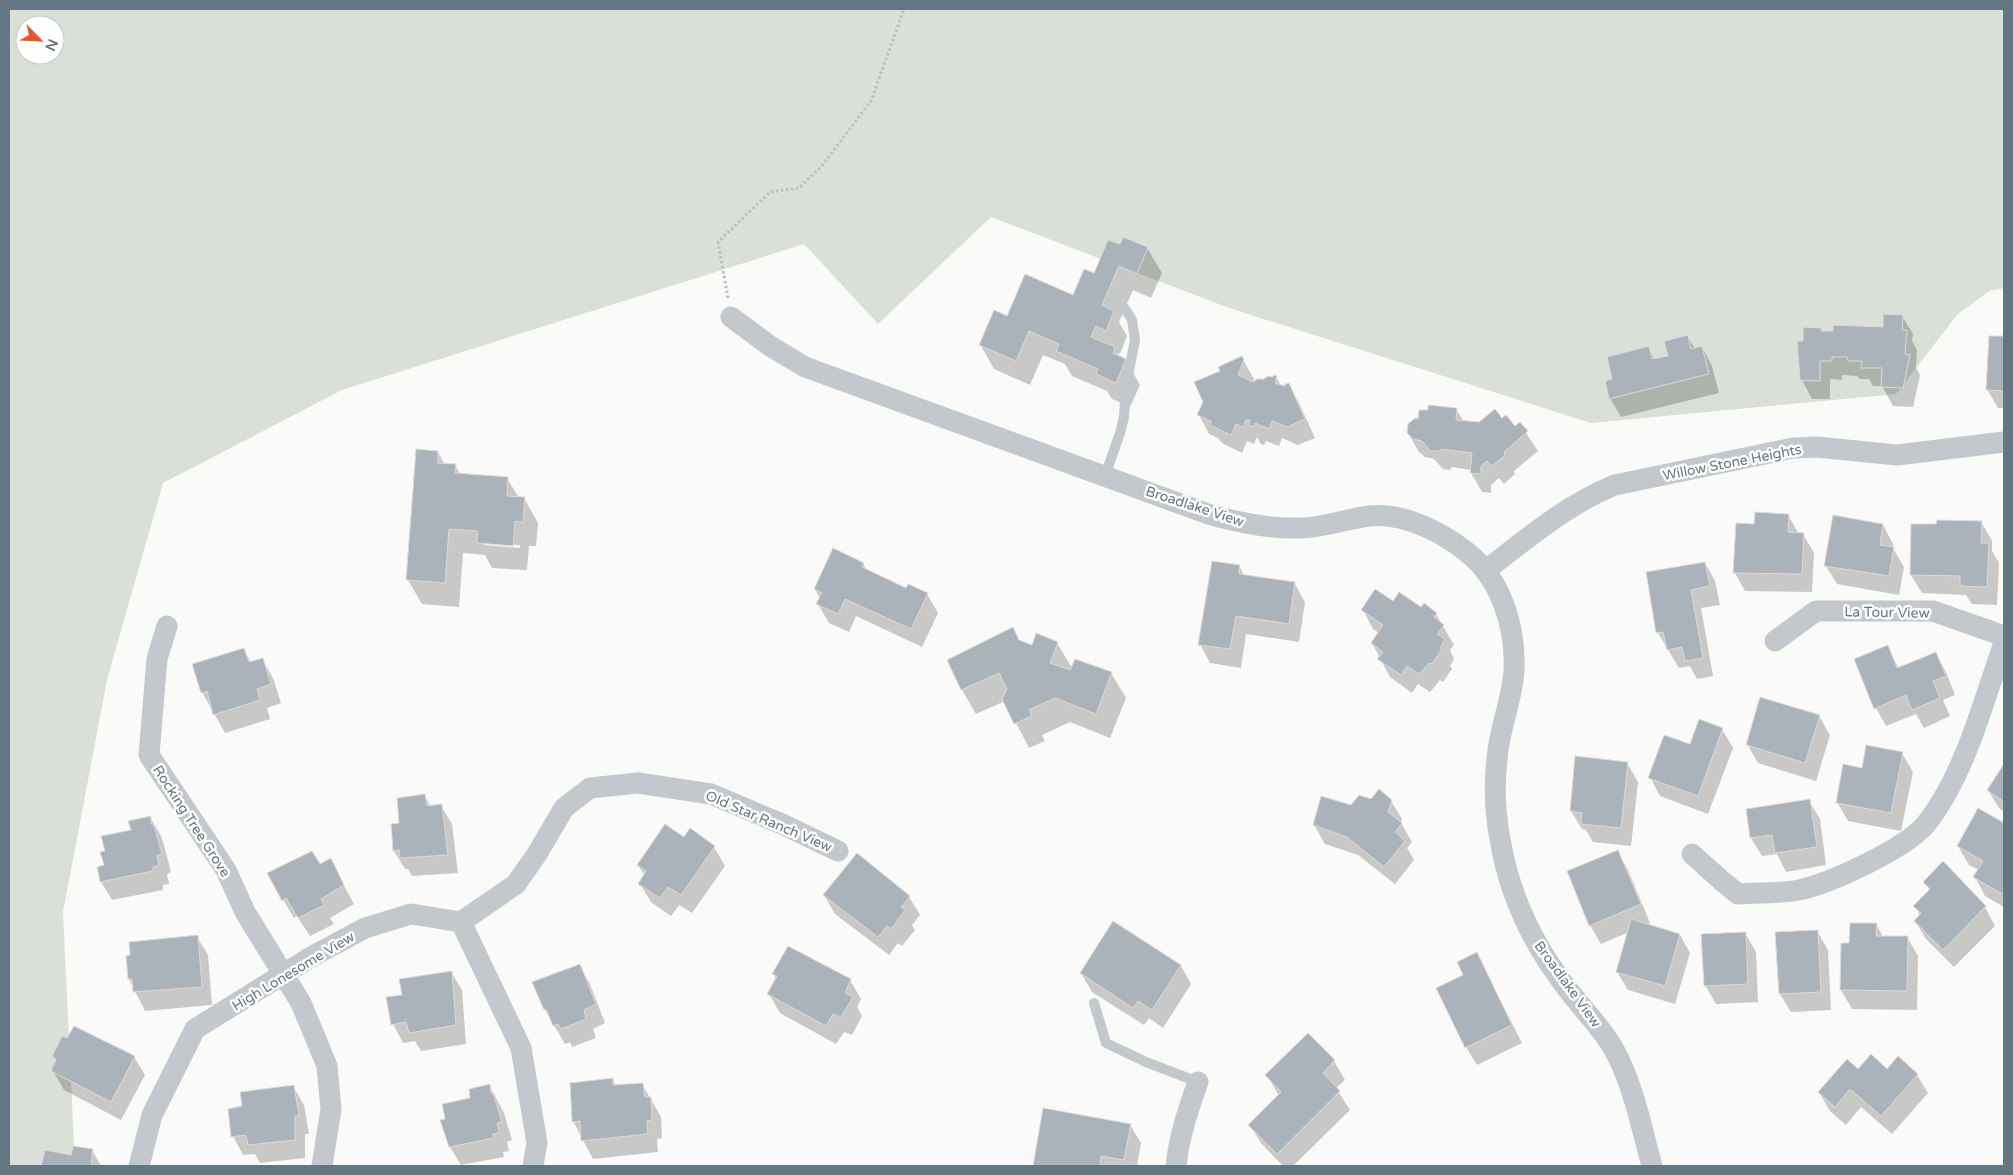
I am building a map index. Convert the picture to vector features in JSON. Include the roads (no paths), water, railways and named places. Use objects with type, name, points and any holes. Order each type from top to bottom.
[{"type":"street","name":"Broadlake View","points":[[731,317],[770,346],[805,367],[1212,515],[1239,523],[1299,528],[1324,526],[1372,516],[1395,518],[1425,526],[1468,553],[1486,570],[1498,592],[1508,617],[1512,644],[1514,672],[1497,759],[1496,810],[1505,866],[1513,895],[1541,953],[1601,1029],[1625,1073],[1652,1166]]},
{"type":"street","name":"Willow Stone Heights","points":[[1486,570],[1573,506],[1593,494],[1615,485],[1793,448],[1816,446],[1897,456],[2004,442]]},
{"type":"street","name":"La Tour View","points":[[1775,641],[1816,611],[1934,611],[2004,636]]},
{"type":"street","name":"Rocking Tree Grove","points":[[167,626],[157,659],[149,755],[226,870],[245,912],[283,975]]},
{"type":"street","points":[[1692,854],[1738,894],[1798,890],[1840,877],[1908,839],[1925,825],[1944,796],[1961,764],[2004,643]]},
{"type":"street","name":"Old Star Ranch View","points":[[461,922],[516,884],[537,854],[564,808],[590,788],[638,783],[711,794],[782,824],[838,851]]},
{"type":"street","name":"High Lonesome View","points":[[139,1166],[152,1115],[195,1029],[311,957],[365,928],[411,914],[461,922]]},
{"type":"street","points":[[461,922],[521,1048],[537,1143],[533,1166]]},
{"type":"street","points":[[283,975],[301,1003],[327,1066],[331,1109],[322,1166]]},
{"type":"street","points":[[1176,1166],[1182,1133],[1198,1082]]},
{"type":"lane","points":[[1105,476],[1124,417],[1126,386],[1135,340],[1132,320],[1126,310],[1115,299]]},
{"type":"lane","points":[[1094,1003],[1106,1043],[1146,1062],[1198,1082]]}]
